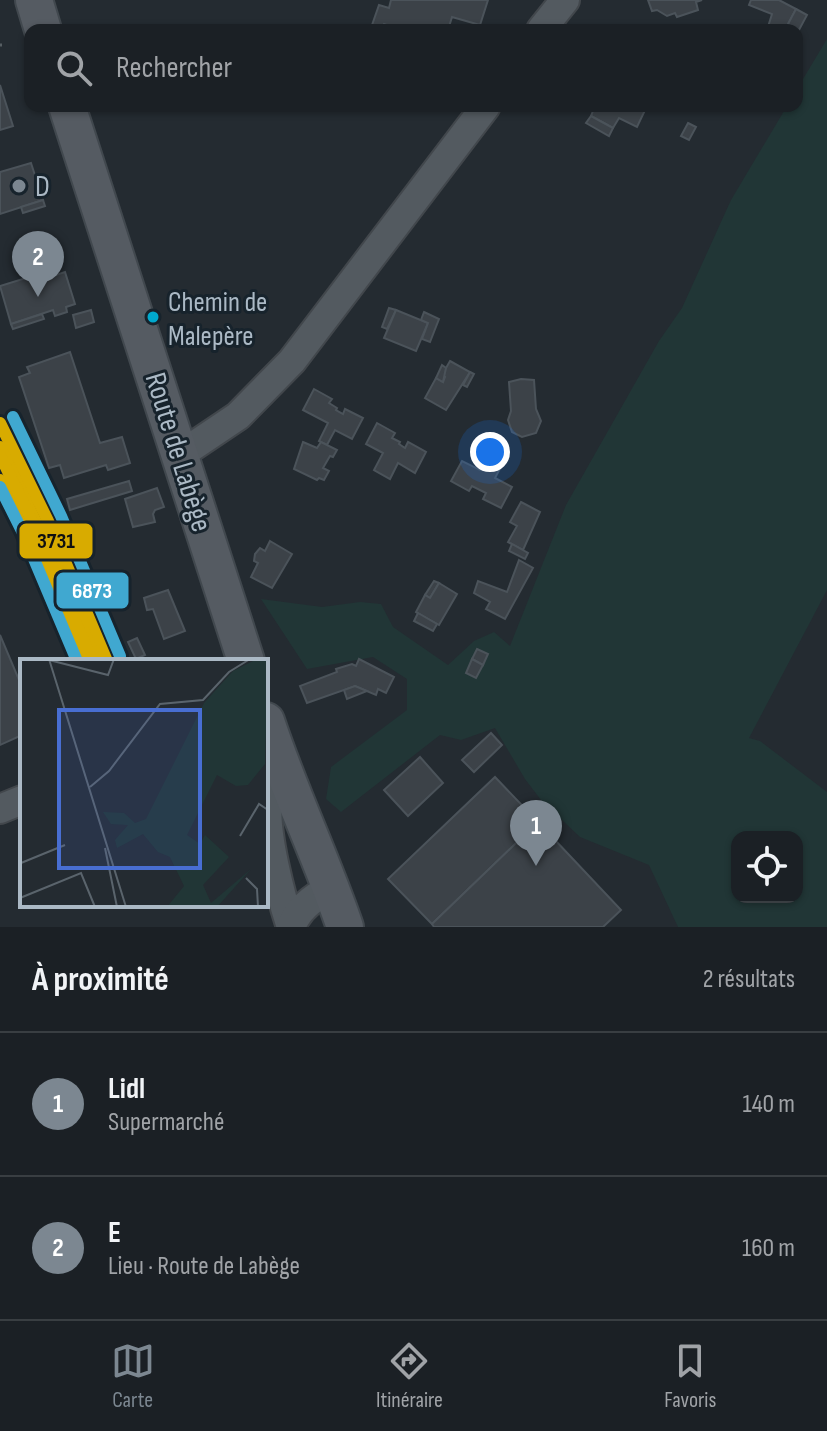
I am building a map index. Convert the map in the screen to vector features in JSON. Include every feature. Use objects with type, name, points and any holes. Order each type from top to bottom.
[{"type":"main road","points":[[34,0],[41,24]]},
{"type":"main road","name":"Route de Labège","points":[[69,112],[245,659]]},
{"type":"main road","points":[[268,727],[283,774],[332,888],[345,927]]},
{"type":"street","points":[[546,24],[565,0]]},
{"type":"street","points":[[180,455],[238,416],[292,361],[481,112]]},
{"type":"street","points":[[283,774],[273,784],[268,802],[268,820],[291,927]]},
{"type":"street","points":[[0,809],[20,801]]},
{"type":"street","points":[[291,927],[295,916],[321,893],[332,888]]},
{"type":"green space","points":[[827,39],[827,590],[749,738],[760,741],[827,792],[827,927],[678,927],[649,865],[580,837],[541,800],[495,728],[461,740],[440,735],[341,812],[326,799],[331,767],[407,710],[407,679],[373,657],[307,669],[261,599],[322,607],[360,602],[381,604],[393,627],[448,665],[474,641],[494,632],[510,646],[566,505],[659,341],[682,308],[731,200],[783,112],[803,112],[803,79]]},
{"type":"building","points":[[391,0],[488,0],[480,24],[452,17],[450,24],[372,24],[379,5],[389,8]]},
{"type":"building","points":[[648,0],[702,0],[696,2],[698,10],[677,17],[675,13],[667,16],[657,10],[652,11]]},
{"type":"building","points":[[751,0],[779,0],[796,9],[788,24],[769,24],[772,14],[749,5]]},
{"type":"building","points":[[796,9],[807,15],[802,24],[788,24]]},
{"type":"building","points":[[0,85],[13,126],[0,130]]},
{"type":"building","points":[[593,112],[644,112],[637,127],[619,118],[613,128],[591,116]]},
{"type":"building","points":[[591,116],[613,128],[609,136],[586,123]]},
{"type":"building","points":[[688,123],[696,127],[689,140],[681,136]]},
{"type":"building","name":"D","points":[[31,163],[43,200],[0,214],[0,172]]},
{"type":"building","points":[[43,200],[45,206],[23,213],[21,207]]},
{"type":"building","points":[[55,269],[56,275],[65,272],[75,304],[66,307],[67,312],[55,316],[53,310],[11,324],[0,286]]},
{"type":"building","points":[[389,308],[396,310],[387,329],[382,327]]},
{"type":"building","points":[[91,310],[94,322],[76,328],[73,315]]},
{"type":"building","points":[[396,310],[428,323],[416,351],[384,338]]},
{"type":"building","points":[[424,312],[439,319],[430,342],[422,339],[428,323],[421,320]]},
{"type":"building","points":[[42,314],[44,319],[13,329],[11,324]]},
{"type":"building","points":[[70,352],[100,443],[122,437],[130,463],[108,470],[106,465],[64,478],[60,465],[49,468],[19,377],[30,373],[27,367]]},
{"type":"building","points":[[450,361],[470,372],[446,410],[425,398],[436,378],[443,382],[445,377],[442,375]]},
{"type":"building","points":[[442,365],[446,368],[443,382],[436,378]]},
{"type":"building","points":[[470,372],[474,374],[467,387],[463,385]]},
{"type":"building","points":[[534,380],[536,409],[541,421],[536,433],[522,437],[512,432],[508,420],[511,411],[509,382]]},
{"type":"building","points":[[314,389],[332,399],[329,403],[336,410],[343,414],[345,409],[363,418],[352,439],[335,430],[327,445],[319,441],[328,423],[303,410]]},
{"type":"building","points":[[377,423],[395,433],[392,438],[405,448],[408,442],[426,452],[415,473],[398,463],[390,479],[374,470],[383,453],[366,444]]},
{"type":"building","points":[[303,442],[317,448],[321,442],[337,450],[323,468],[329,471],[324,480],[317,480],[294,469]]},
{"type":"building","points":[[488,453],[504,461],[495,478],[512,487],[501,508],[483,499],[486,493],[472,486],[469,491],[451,481],[462,461],[480,470]]},
{"type":"building","points":[[129,481],[132,491],[70,510],[67,499]]},
{"type":"building","points":[[157,488],[164,507],[155,510],[155,522],[133,527],[125,499]]},
{"type":"building","points":[[521,502],[540,512],[523,550],[508,542],[517,526],[510,522]]},
{"type":"building","points":[[270,541],[292,554],[272,588],[251,577],[258,563],[254,561],[255,554],[260,548],[265,551]]},
{"type":"building","points":[[512,544],[528,553],[525,559],[509,551]]},
{"type":"building","points":[[519,560],[533,568],[505,619],[486,609],[490,602],[474,593],[478,581],[507,592]]},
{"type":"building","points":[[434,581],[439,583],[430,598],[425,595]]},
{"type":"building","points":[[439,583],[457,594],[439,625],[416,612],[425,595],[430,598]]},
{"type":"building","points":[[168,590],[185,631],[164,639],[153,609],[147,610],[144,598]]},
{"type":"building","points":[[418,613],[437,624],[433,631],[414,621]]},
{"type":"building","points":[[0,635],[20,682],[20,736],[0,745]]},
{"type":"building","points":[[137,638],[145,655],[136,659],[128,642]]},
{"type":"building","points":[[477,649],[488,654],[483,665],[472,659]]},
{"type":"building","points":[[359,659],[394,677],[386,693],[378,689],[376,695],[355,686],[307,703],[300,686],[337,672],[336,669],[352,664],[356,666]]},
{"type":"building","points":[[472,659],[483,665],[476,678],[466,673]]},
{"type":"building","points":[[355,686],[367,691],[347,699],[344,690]]},
{"type":"building","points":[[491,733],[502,745],[474,772],[462,760]]},
{"type":"building","points":[[420,757],[443,783],[408,816],[384,790]]},
{"type":"building","points":[[495,777],[538,822],[432,924],[388,879]]},
{"type":"building","points":[[538,822],[621,910],[603,927],[434,927],[432,924]]},
{"type":"transit line","name":"6873","points":[[13,417],[61,516],[120,656]]},
{"type":"transit line","name":"3731","points":[[0,423],[48,521],[106,659]]},
{"type":"transit line","points":[[0,447],[61,575],[95,659]]},
{"type":"transit line","points":[[0,455],[35,527],[91,659]]},
{"type":"transit line","points":[[0,480],[48,581],[80,659]]},
{"type":"transit line","points":[[0,487],[23,533],[76,659]]},
{"type":"place","name":"D","points":[[19,186]]},
{"type":"place","name":"E","points":[[38,297]]},
{"type":"place","name":"Chemin de Malepère","points":[[153,317]]},
{"type":"place","name":"Lidl","points":[[536,866]]}]
